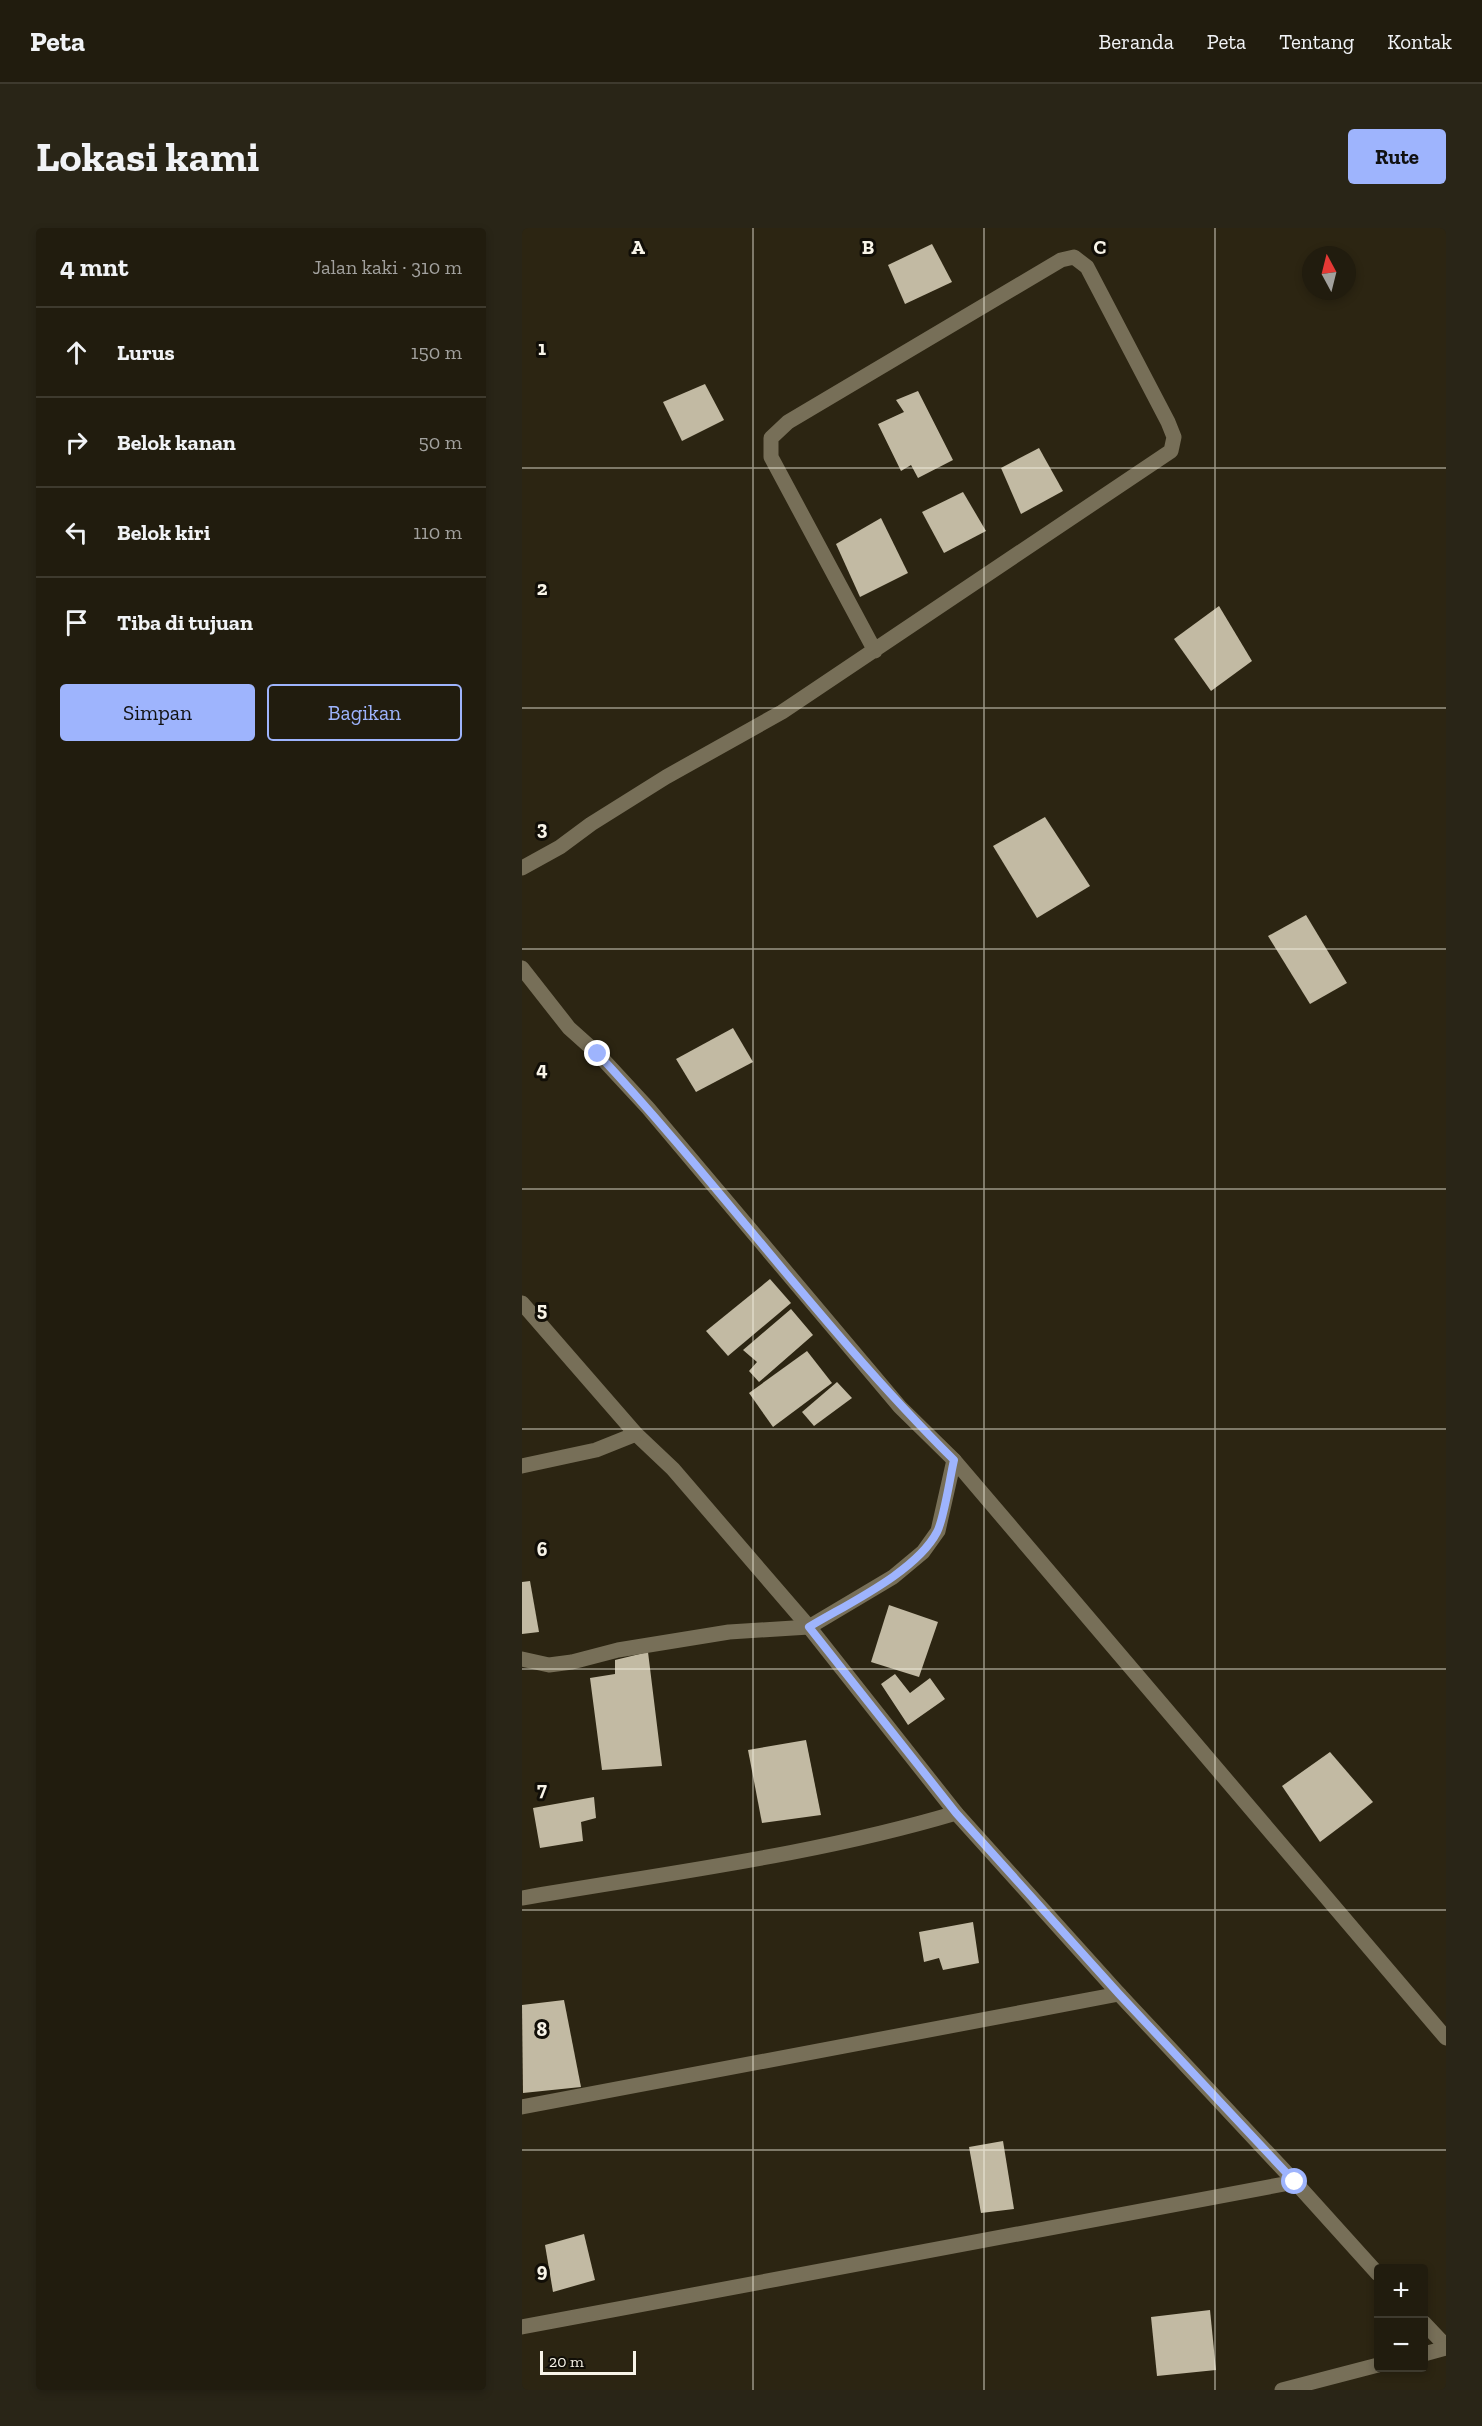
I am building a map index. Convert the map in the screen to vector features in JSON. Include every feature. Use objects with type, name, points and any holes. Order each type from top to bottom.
[{"type":"street","points":[[522,868],[560,847],[591,824],[666,777],[782,712],[875,651],[1171,451],[1174,437],[1167,422],[1087,267],[1074,257],[1061,260],[798,416],[771,438],[771,457],[875,651]]},
{"type":"street","points":[[522,968],[569,1028],[598,1054],[648,1108],[900,1407],[954,1460],[1446,2038]]},
{"type":"street","points":[[522,1303],[636,1434],[673,1469],[809,1627],[956,1813],[1119,1994],[1374,2270]]},
{"type":"street","points":[[522,1466],[596,1450],[636,1434]]},
{"type":"street","points":[[522,1659],[549,1665],[572,1662],[618,1650],[729,1632],[809,1627],[892,1577],[923,1552],[938,1531],[954,1460]]},
{"type":"street","points":[[522,1898],[799,1850],[902,1829],[956,1813]]},
{"type":"street","points":[[522,2108],[1119,1994]]},
{"type":"street","points":[[522,2327],[1295,2182]]},
{"type":"street","points":[[1428,2327],[1446,2347],[1428,2353]]},
{"type":"street","points":[[1282,2390],[1374,2366]]},
{"type":"building","points":[[932,244],[952,282],[905,304],[888,265]]},
{"type":"building","points":[[705,384],[724,420],[682,441],[663,402]]},
{"type":"building","points":[[918,391],[953,460],[918,478],[911,465],[901,471],[878,424],[904,412],[896,400]]},
{"type":"building","points":[[1039,448],[1063,491],[1021,514],[1001,468]]},
{"type":"building","points":[[963,492],[986,531],[944,553],[922,512]]},
{"type":"building","points":[[881,518],[908,573],[860,597],[836,544]]},
{"type":"building","points":[[1219,606],[1252,661],[1211,691],[1174,639]]},
{"type":"building","points":[[1045,817],[1090,886],[1037,918],[993,846]]},
{"type":"building","points":[[1306,915],[1347,983],[1310,1004],[1268,936]]},
{"type":"building","points":[[733,1028],[753,1062],[696,1092],[676,1059]]},
{"type":"building","points":[[770,1279],[791,1303],[728,1356],[706,1331]]},
{"type":"building","points":[[791,1309],[813,1335],[759,1382],[749,1371],[757,1362],[743,1350]]},
{"type":"building","points":[[807,1351],[832,1383],[773,1427],[749,1393]]},
{"type":"building","points":[[837,1382],[852,1398],[814,1426],[802,1412]]},
{"type":"building","points":[[530,1581],[539,1632],[522,1634],[522,1582]]},
{"type":"building","points":[[889,1605],[938,1622],[919,1677],[871,1662]]},
{"type":"building","points":[[648,1652],[662,1766],[602,1770],[590,1678],[615,1674],[615,1660]]},
{"type":"building","points":[[895,1674],[910,1693],[930,1678],[945,1699],[908,1725],[881,1684]]},
{"type":"building","points":[[806,1740],[821,1815],[762,1823],[748,1750]]},
{"type":"building","points":[[1330,1752],[1373,1802],[1320,1842],[1282,1786]]},
{"type":"building","points":[[594,1797],[596,1818],[581,1822],[583,1841],[540,1848],[533,1808]]},
{"type":"building","points":[[973,1922],[979,1963],[943,1970],[939,1958],[924,1962],[919,1932]]},
{"type":"building","points":[[564,2000],[581,2087],[523,2093],[522,2005]]},
{"type":"building","points":[[1003,2141],[1014,2209],[981,2213],[969,2147]]},
{"type":"building","points":[[584,2234],[595,2280],[553,2292],[545,2245]]},
{"type":"building","points":[[1210,2310],[1216,2370],[1157,2376],[1151,2317]]},
{"type":"route","points":[[598,1054],[648,1108],[900,1407],[954,1460],[938,1531],[923,1552],[892,1577],[809,1627],[956,1813],[1050,1920],[1295,2182]]}]
